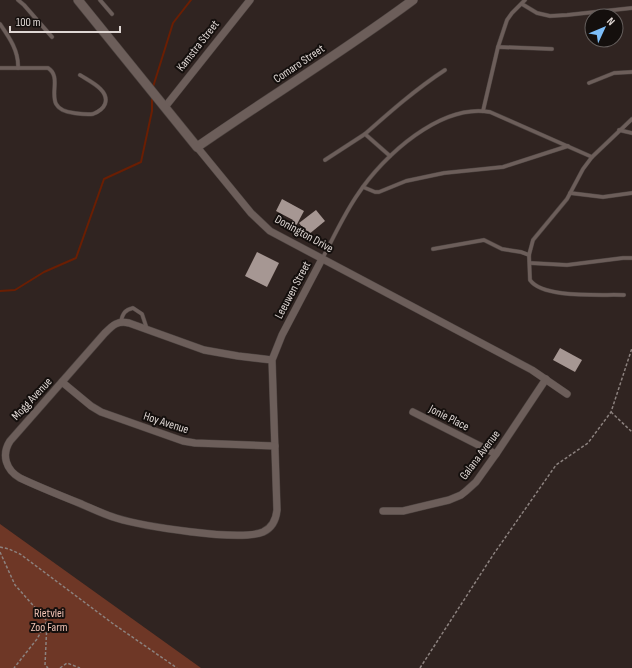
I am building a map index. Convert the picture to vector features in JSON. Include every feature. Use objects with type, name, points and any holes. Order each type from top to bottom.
[{"type":"street","name":"Donington Drive","points":[[78,0],[260,223],[275,234],[477,340],[546,379],[567,394]]},
{"type":"street","name":"Kamstra Street","points":[[163,104],[250,0]]},
{"type":"street","name":"Comaro Street","points":[[197,147],[248,111],[377,27],[413,0]]},
{"type":"street","name":"Leeuwen Street","points":[[277,510],[272,360],[282,335],[322,259]]},
{"type":"street","points":[[121,321],[204,350],[272,360]]},
{"type":"street","name":"Mogg Avenue","points":[[121,321],[112,326],[21,427],[8,445],[6,454],[8,466],[13,474],[114,517],[131,522],[196,533],[234,535],[260,533],[271,526],[276,518],[277,510]]},
{"type":"street","name":"Galana Avenue","points":[[383,511],[403,511],[449,500],[461,495],[476,482],[546,379]]},
{"type":"street","name":"Hoy Avenue","points":[[62,382],[91,406],[101,412],[177,440],[195,443],[275,446]]},
{"type":"street","name":"Jonie Place","points":[[413,412],[496,454]]},
{"type":"lane","points":[[18,0],[52,37]]},
{"type":"lane","points":[[100,0],[112,14]]},
{"type":"lane","points":[[483,110],[498,47],[510,15],[525,0]]},
{"type":"lane","points":[[522,4],[537,13],[550,16],[632,8]]},
{"type":"lane","points":[[0,24],[10,38],[18,58],[18,68]]},
{"type":"lane","points":[[498,47],[552,49]]},
{"type":"lane","points":[[0,68],[50,69],[53,74],[55,102],[60,110],[64,112],[94,114],[103,107],[106,101],[105,96],[102,90],[80,75]]},
{"type":"lane","points":[[325,160],[365,134],[404,100],[427,82],[446,70]]},
{"type":"lane","points":[[589,83],[614,73],[632,72]]},
{"type":"lane","name":"Leeuwen Street","points":[[322,259],[349,207],[363,187],[390,156],[424,129],[449,116],[466,111],[483,110],[494,113],[592,157]]},
{"type":"lane","points":[[624,295],[557,293],[531,282],[529,255],[533,240],[555,214],[570,193],[583,169],[592,157],[632,119]]},
{"type":"lane","points":[[619,130],[632,133]]},
{"type":"lane","points":[[365,134],[390,156]]},
{"type":"lane","points":[[363,187],[379,192],[406,181],[444,173],[503,167],[568,146]]},
{"type":"lane","points":[[570,193],[603,198],[632,193]]},
{"type":"lane","points":[[433,249],[484,240],[502,249],[529,255]]},
{"type":"lane","points":[[530,263],[558,265],[632,258]]},
{"type":"lane","points":[[121,321],[123,314],[127,310],[133,308],[142,314],[147,330]]},
{"type":"path","points":[[420,668],[493,555],[556,465],[588,442],[611,412],[632,348]]},
{"type":"path","points":[[611,412],[632,432]]},
{"type":"path","points":[[0,548],[9,549],[25,557],[112,623],[177,668]]},
{"type":"path","points":[[0,552],[15,585],[47,622],[45,665],[48,668]]},
{"type":"path","points":[[14,668],[37,639],[47,622]]},
{"type":"path","points":[[60,668],[67,663],[80,668]]},
{"type":"green space","name":"Rietvlei Zoo Farm","points":[[0,524],[201,668],[0,668]]},
{"type":"building","points":[[282,199],[304,211],[295,228],[289,226],[293,220],[276,211]]},
{"type":"building","points":[[316,210],[325,221],[308,235],[299,223]]},
{"type":"building","points":[[257,252],[279,263],[267,287],[245,276]]},
{"type":"building","points":[[560,348],[582,360],[575,372],[553,360]]},
{"type":"waterway","points":[[153,87],[173,23],[191,0]]},
{"type":"waterway","points":[[0,291],[15,290],[44,272],[76,258],[104,179],[141,162],[152,111],[152,98]]}]
